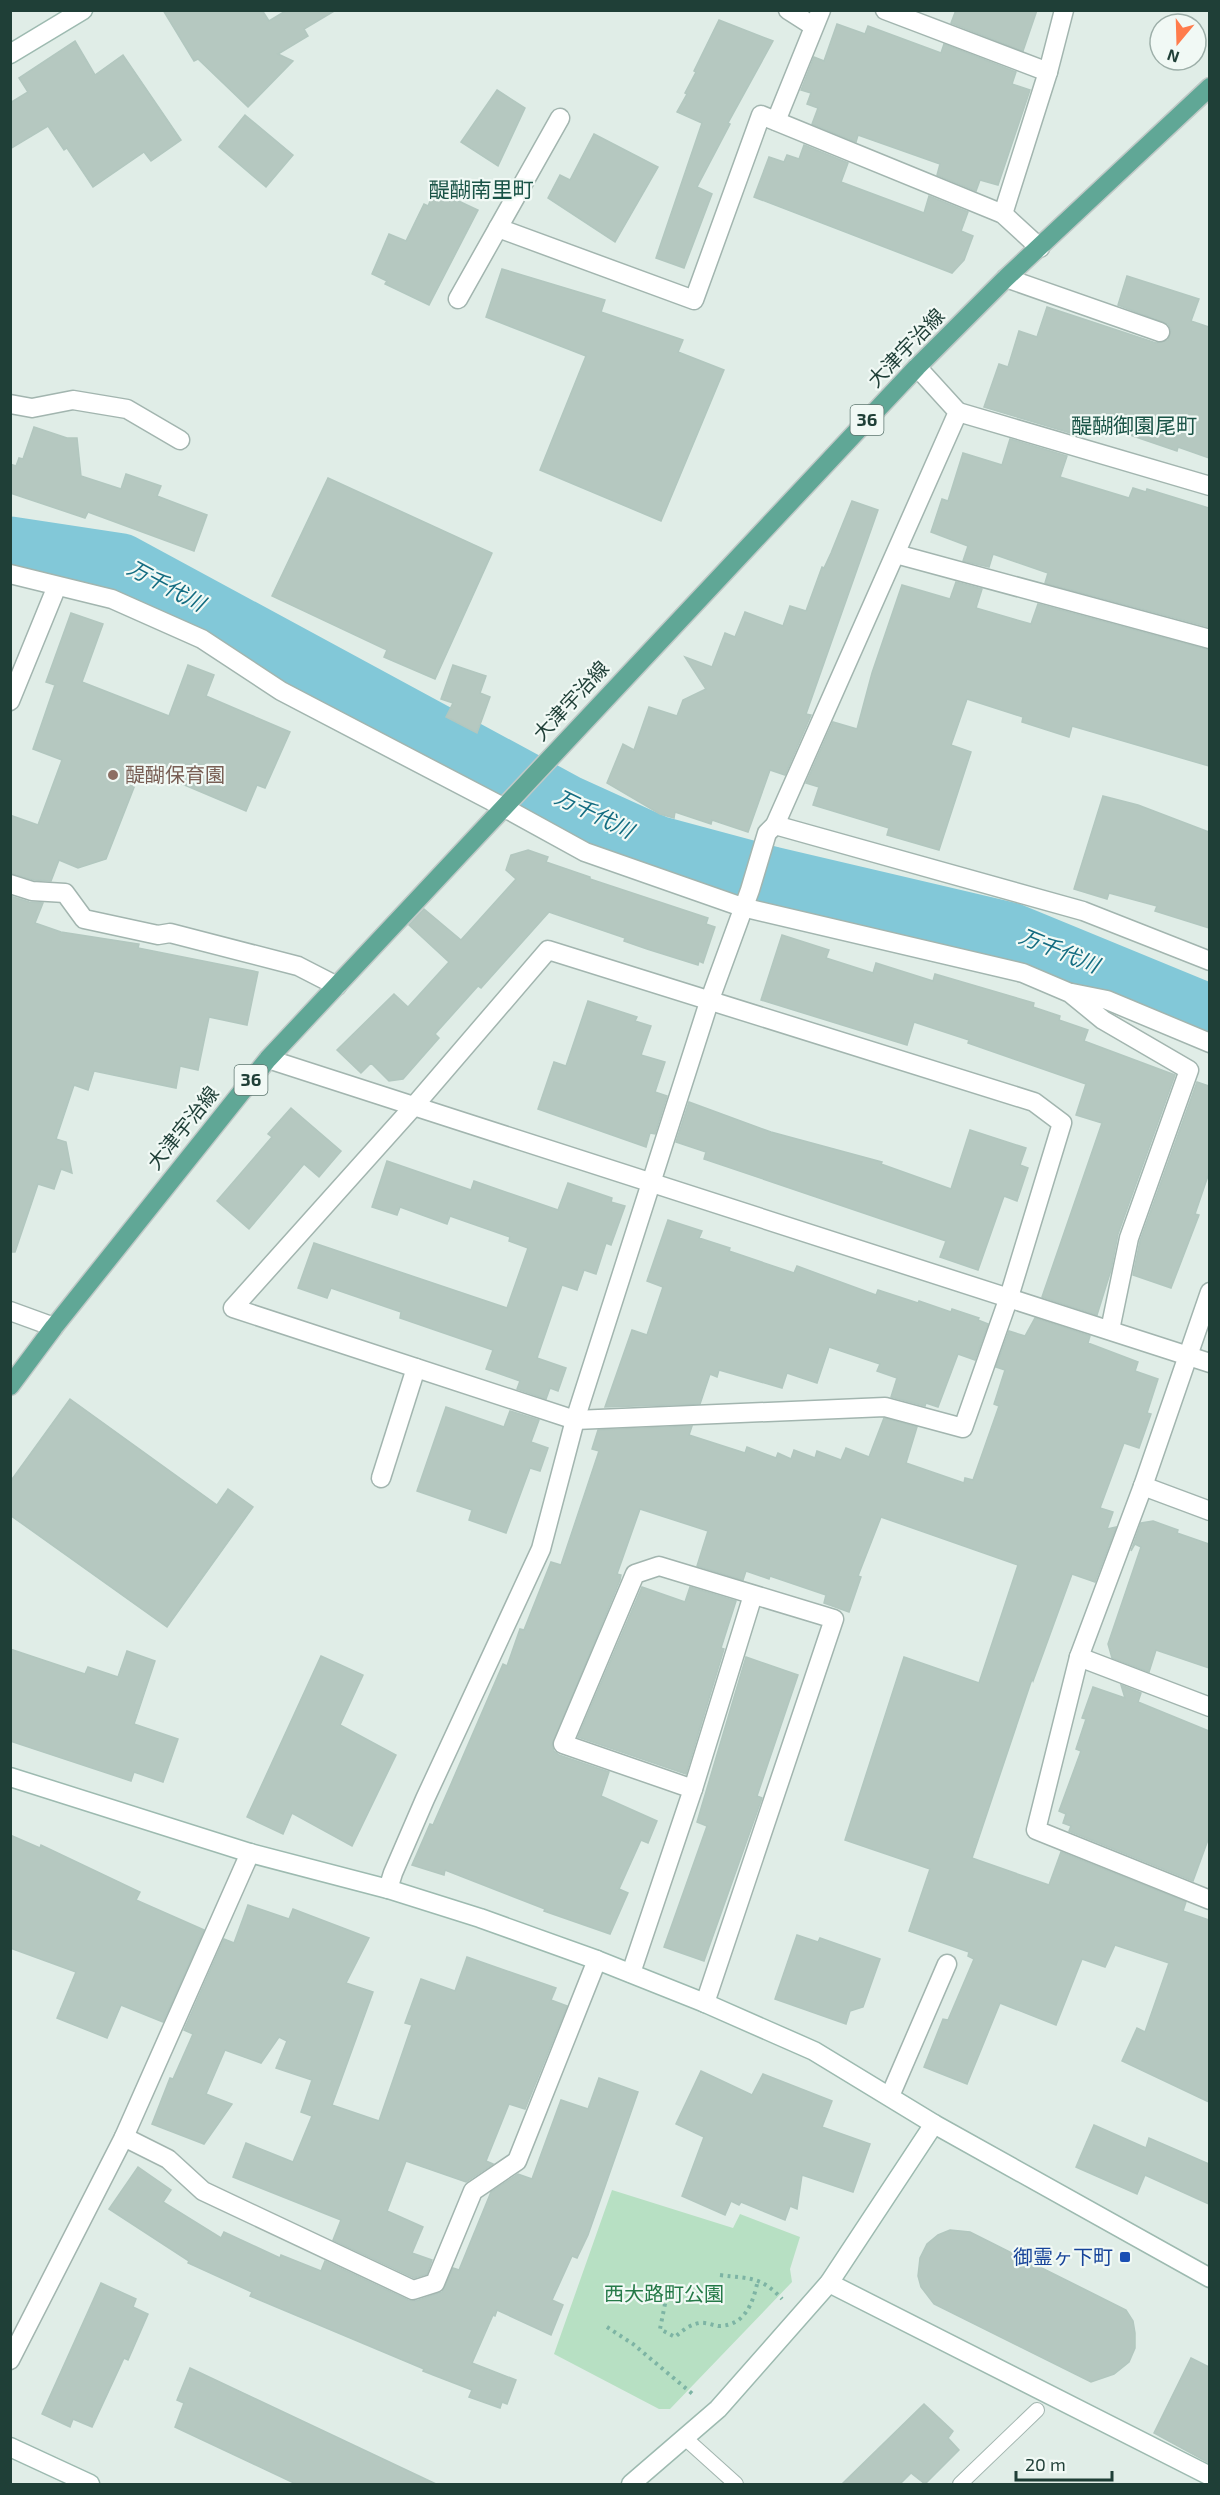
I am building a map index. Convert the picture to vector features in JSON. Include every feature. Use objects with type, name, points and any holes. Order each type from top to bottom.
[{"type":"main road","name":"大津宇治線","points":[[10,1386],[54,1327],[268,1059],[917,367],[1006,278],[1209,87]]},
{"type":"street","points":[[10,54],[83,10]]},
{"type":"street","points":[[776,121],[817,18],[788,10]]},
{"type":"street","points":[[885,10],[1047,72]]},
{"type":"street","points":[[1003,214],[1064,10]]},
{"type":"street","points":[[498,228],[694,300],[762,115],[1003,214],[1040,248]]},
{"type":"street","points":[[458,299],[560,118]]},
{"type":"street","points":[[1006,278],[1160,332]]},
{"type":"street","points":[[917,367],[958,412],[1209,486]]},
{"type":"street","points":[[10,404],[33,408],[73,400],[128,409],[180,440]]},
{"type":"street","points":[[388,1889],[425,1799],[541,1549],[576,1420],[709,1002],[771,829],[958,412]]},
{"type":"street","points":[[896,554],[1209,639]]},
{"type":"street","points":[[10,574],[112,599],[202,639],[281,691],[511,802],[585,852],[742,907],[1023,973],[1070,993],[1107,1000],[1209,1043]]},
{"type":"street","points":[[10,701],[57,586]]},
{"type":"street","points":[[771,829],[1083,911],[1209,961]]},
{"type":"street","points":[[10,884],[32,891],[66,892],[84,919],[158,935],[170,933],[298,966],[338,986]]},
{"type":"street","points":[[548,950],[709,1002],[1034,1102],[1062,1123],[1009,1297],[963,1428],[885,1407],[576,1420],[233,1308],[414,1106],[548,950]]},
{"type":"street","points":[[1070,993],[1103,1020],[1189,1070],[1129,1238],[1110,1330]]},
{"type":"street","points":[[268,1059],[1209,1363]]},
{"type":"street","points":[[1209,1292],[1143,1485],[1079,1657],[1036,1830],[1209,1900]]},
{"type":"street","points":[[10,1311],[54,1327]]},
{"type":"street","points":[[381,1478],[416,1368]]},
{"type":"street","points":[[1143,1485],[1209,1511]]},
{"type":"street","points":[[693,1789],[563,1744],[635,1574],[659,1566],[834,1619],[705,2003]]},
{"type":"street","points":[[631,1973],[693,1789],[753,1595]]},
{"type":"street","points":[[1079,1657],[1209,1707]]},
{"type":"street","points":[[10,1777],[250,1853],[388,1889],[480,1918],[597,1960],[705,2003],[814,2051],[934,2124],[1209,2278]]},
{"type":"street","points":[[10,2360],[124,2138],[250,1853]]},
{"type":"street","points":[[124,2138],[168,2159],[203,2192],[354,2264],[413,2290],[435,2283],[473,2191],[517,2161],[597,1960]]},
{"type":"street","points":[[890,2096],[947,1964]]},
{"type":"street","points":[[632,2484],[718,2409],[829,2283],[934,2124]]},
{"type":"street","points":[[829,2283],[1209,2476]]},
{"type":"street","points":[[10,2447],[90,2484]]},
{"type":"lane","points":[[960,2484],[1037,2410]]},
{"type":"lane","points":[[686,2439],[736,2484]]},
{"type":"path","points":[[720,2275],[758,2280],[770,2286],[785,2302]]},
{"type":"path","points":[[668,2289],[660,2329],[675,2337],[702,2323],[718,2326],[732,2324],[743,2318],[750,2306],[758,2280]]},
{"type":"path","points":[[607,2327],[633,2344],[696,2396]]},
{"type":"green space","name":"西大路町公園","points":[[612,2190],[733,2228],[740,2214],[800,2237],[790,2269],[792,2282],[670,2409],[659,2409],[554,2354]]},
{"type":"building","points":[[163,10],[262,10],[269,21],[287,10],[336,10],[304,29],[308,36],[278,54],[293,61],[248,107],[198,59],[194,61]]},
{"type":"building","points":[[956,10],[1037,10],[1023,51],[951,23]]},
{"type":"building","points":[[719,20],[773,41],[728,123],[730,124],[697,187],[712,194],[684,268],[656,258],[702,123],[677,112]]},
{"type":"building","points":[[837,24],[865,34],[868,26],[941,53],[944,44],[1016,72],[1012,84],[1030,90],[998,185],[980,180],[976,191],[937,175],[940,164],[858,135],[856,142],[812,124],[818,108],[807,104],[811,93],[801,90],[814,57],[824,61]]},
{"type":"building","points":[[75,41],[95,75],[123,55],[181,140],[151,161],[144,152],[93,187],[67,148],[64,150],[48,126],[10,149],[10,103],[28,92],[19,78]]},
{"type":"building","points":[[497,90],[525,108],[498,166],[461,142]]},
{"type":"building","points":[[245,115],[293,155],[266,187],[219,147]]},
{"type":"building","points":[[594,134],[658,167],[615,242],[548,198],[560,175],[570,180]]},
{"type":"building","points":[[804,145],[848,163],[841,182],[924,213],[929,196],[968,212],[961,231],[973,236],[964,260],[952,273],[754,197],[769,157],[784,162],[787,155],[799,159]]},
{"type":"building","points":[[435,190],[478,210],[429,305],[385,284],[387,281],[372,274],[389,234],[406,241],[424,204],[428,206]]},
{"type":"building","points":[[502,269],[605,300],[601,312],[683,340],[678,352],[724,370],[661,521],[540,470],[586,356],[486,317]]},
{"type":"building","points":[[1127,276],[1199,299],[1191,321],[1209,327],[1209,458],[1178,447],[1177,451],[1080,418],[1074,434],[984,407],[999,364],[1008,367],[1019,331],[1037,337],[1047,307],[1156,343],[1168,340],[1171,330],[1168,324],[1118,305]]},
{"type":"building","points":[[34,427],[67,438],[77,438],[81,476],[121,489],[126,474],[161,486],[157,496],[207,515],[194,551],[88,512],[85,518],[10,493],[10,464],[16,466],[19,458],[23,459]]},
{"type":"building","points":[[1010,439],[1067,456],[1060,477],[1129,498],[1133,488],[1146,492],[1147,489],[1209,508],[1209,627],[1045,583],[1048,573],[993,554],[989,567],[963,561],[968,546],[931,532],[942,499],[948,501],[963,453],[1002,465]]},
{"type":"building","points":[[328,478],[492,553],[435,679],[384,657],[387,650],[272,596]]},
{"type":"building","points":[[852,501],[878,510],[806,714],[811,715],[785,775],[770,770],[748,832],[712,820],[711,824],[675,812],[674,818],[660,814],[607,783],[623,744],[634,750],[649,707],[677,716],[683,700],[706,689],[685,657],[712,667],[725,633],[735,637],[745,612],[783,626],[790,606],[806,611],[822,567],[824,568],[831,553]]},
{"type":"building","points":[[956,582],[982,589],[976,608],[1031,624],[1038,604],[1209,650],[1209,766],[1072,726],[1069,737],[1022,722],[1023,717],[967,699],[951,745],[971,752],[939,850],[887,835],[889,828],[813,805],[819,787],[806,783],[833,722],[857,729],[872,673],[902,585],[950,599]]},
{"type":"building","points":[[71,613],[103,624],[82,682],[169,716],[188,665],[214,675],[206,696],[290,732],[265,788],[257,785],[246,811],[142,767],[106,859],[78,868],[59,860],[51,881],[34,880],[10,873],[10,815],[38,825],[62,760],[33,749],[55,685],[46,682]]},
{"type":"building","points":[[453,665],[486,676],[480,693],[490,697],[477,733],[446,717],[453,703],[441,699]]},
{"type":"building","points":[[1103,796],[1138,805],[1209,832],[1209,928],[1155,911],[1157,906],[1109,893],[1107,899],[1074,889]]},
{"type":"building","points":[[528,850],[548,857],[546,862],[590,877],[590,879],[708,918],[706,924],[715,927],[703,963],[699,961],[698,965],[647,949],[624,941],[625,938],[549,912],[481,988],[478,986],[435,1034],[439,1038],[403,1079],[389,1081],[371,1063],[361,1073],[337,1050],[394,994],[408,1007],[449,962],[409,925],[424,909],[461,940],[516,879],[506,870],[511,855]]},
{"type":"building","points":[[10,896],[29,902],[43,903],[35,923],[61,932],[139,944],[138,948],[258,972],[247,1025],[209,1017],[198,1070],[180,1066],[176,1088],[94,1071],[88,1090],[74,1085],[56,1139],[66,1142],[72,1173],[61,1169],[54,1189],[38,1184],[15,1252],[10,1252]]},
{"type":"building","points":[[782,935],[829,950],[826,958],[873,973],[876,963],[933,981],[935,974],[1034,1003],[1033,1007],[1060,1016],[1059,1020],[1088,1030],[1084,1041],[1175,1075],[1118,1234],[1111,1270],[1097,1315],[1042,1297],[1102,1123],[1076,1115],[1086,1084],[914,1022],[907,1045],[761,1000]]},
{"type":"building","points":[[588,1001],[637,1017],[635,1021],[651,1026],[641,1055],[665,1062],[655,1092],[667,1096],[655,1134],[650,1133],[646,1147],[538,1109],[554,1062],[566,1066]]},
{"type":"building","points":[[1197,1082],[1209,1086],[1209,1173],[1195,1214],[1199,1215],[1171,1288],[1133,1275],[1140,1241]]},
{"type":"building","points":[[689,1102],[771,1132],[882,1162],[881,1164],[951,1189],[970,1130],[1026,1148],[1020,1165],[1028,1168],[1017,1201],[1004,1196],[978,1270],[940,1257],[946,1241],[704,1159],[706,1152],[676,1142]]},
{"type":"building","points":[[291,1108],[341,1151],[319,1177],[304,1164],[249,1229],[217,1201],[272,1137],[268,1134]]},
{"type":"building","points":[[387,1161],[471,1190],[474,1181],[558,1210],[568,1183],[612,1198],[611,1202],[625,1206],[611,1245],[606,1243],[596,1274],[584,1270],[577,1290],[562,1285],[537,1358],[566,1368],[558,1391],[550,1388],[546,1399],[517,1389],[520,1381],[486,1369],[493,1350],[400,1318],[401,1312],[331,1288],[327,1298],[298,1288],[314,1243],[507,1308],[528,1248],[509,1241],[510,1237],[450,1216],[447,1224],[400,1207],[397,1215],[372,1207]]},
{"type":"building","points":[[668,1220],[702,1231],[699,1238],[730,1248],[729,1251],[794,1273],[797,1266],[876,1295],[878,1290],[918,1303],[919,1301],[951,1312],[952,1309],[979,1318],[978,1320],[988,1324],[975,1360],[958,1354],[938,1407],[891,1397],[897,1378],[877,1371],[880,1364],[829,1347],[817,1383],[787,1373],[782,1388],[719,1370],[717,1377],[710,1374],[700,1404],[605,1407],[632,1330],[647,1335],[663,1287],[647,1281]]},
{"type":"building","points":[[1035,1318],[1090,1336],[1088,1343],[1138,1362],[1135,1371],[1158,1379],[1147,1413],[1151,1414],[1139,1448],[1124,1443],[1100,1508],[1113,1512],[1107,1529],[1116,1527],[1095,1582],[1072,1574],[1033,1681],[1032,1679],[972,1858],[1049,1885],[1061,1852],[1186,1902],[1183,1911],[1209,1920],[1209,2102],[1122,2061],[1137,2028],[1145,2032],[1169,1963],[1115,1945],[1105,1967],[1082,1959],[1056,2025],[1000,2003],[967,2084],[924,2067],[943,2019],[948,2020],[974,1959],[968,1956],[969,1952],[909,1931],[930,1869],[845,1840],[904,1657],[979,1683],[1018,1565],[881,1517],[858,1576],[861,1577],[849,1612],[824,1603],[826,1595],[770,1576],[769,1579],[746,1571],[743,1580],[697,1566],[708,1531],[640,1509],[617,1574],[621,1575],[620,1580],[552,1745],[554,1751],[559,1755],[609,1772],[601,1796],[657,1821],[648,1843],[641,1840],[619,1889],[628,1893],[610,1934],[544,1911],[545,1909],[445,1870],[444,1875],[412,1865],[430,1824],[433,1825],[503,1664],[507,1666],[520,1629],[524,1630],[551,1562],[561,1565],[599,1451],[592,1449],[598,1430],[692,1426],[689,1435],[745,1453],[747,1447],[776,1458],[778,1453],[791,1459],[794,1450],[815,1458],[817,1451],[841,1460],[846,1448],[869,1457],[884,1418],[917,1427],[906,1463],[964,1483],[965,1478],[973,1480],[999,1406],[994,1404],[1005,1370],[996,1367],[1009,1331],[1025,1336]]},
{"type":"building","points":[[70,1399],[217,1505],[228,1489],[253,1507],[167,1627],[10,1515],[10,1482]]},
{"type":"building","points":[[446,1407],[504,1427],[510,1411],[539,1420],[531,1442],[548,1448],[540,1471],[530,1468],[506,1533],[469,1520],[472,1510],[417,1491]]},
{"type":"building","points":[[1153,1521],[1178,1530],[1177,1533],[1209,1544],[1209,1668],[1156,1650],[1149,1672],[1112,1658],[1108,1644],[1141,1547],[1135,1544],[1131,1551],[1141,1523]]},
{"type":"building","points":[[642,1587],[685,1602],[690,1587],[736,1601],[686,1774],[578,1737]]},
{"type":"building","points":[[10,1649],[85,1674],[88,1667],[118,1677],[127,1651],[155,1661],[134,1724],[178,1739],[163,1782],[134,1772],[131,1781],[10,1741]]},
{"type":"building","points":[[321,1656],[363,1675],[340,1725],[396,1755],[352,1846],[292,1813],[283,1834],[247,1817]]},
{"type":"building","points":[[746,1657],[798,1675],[757,1796],[762,1798],[704,1961],[664,1947],[707,1826],[697,1822]]},
{"type":"building","points":[[1121,1685],[1141,1693],[1138,1702],[1209,1731],[1209,1837],[1193,1881],[1069,1831],[1071,1826],[1063,1823],[1066,1814],[1059,1811],[1081,1751],[1076,1749],[1086,1719],[1082,1718],[1093,1687],[1125,1698]]},
{"type":"building","points":[[10,1835],[40,1848],[41,1845],[140,1892],[136,1900],[204,1930],[163,2022],[121,2005],[107,2038],[57,2018],[76,1972],[10,1948]]},
{"type":"building","points":[[248,1905],[289,1919],[293,1909],[369,1938],[346,1983],[373,1992],[332,2105],[379,2121],[412,2025],[405,2023],[421,1979],[455,1991],[467,1957],[556,1988],[551,2000],[567,2006],[525,2109],[509,2104],[486,2161],[493,2164],[466,2182],[406,2161],[387,2211],[423,2227],[412,2253],[432,2260],[427,2274],[414,2278],[333,2240],[341,2220],[233,2177],[246,2143],[293,2162],[312,2116],[301,2112],[312,2080],[276,2068],[287,2041],[279,2037],[261,2063],[225,2050],[206,2094],[232,2104],[204,2144],[152,2124],[170,2078],[173,2079],[193,2034],[184,2030],[224,1939],[234,1943]]},
{"type":"building","points":[[797,1935],[818,1942],[820,1938],[880,1959],[863,2007],[850,2011],[846,2024],[775,1999]]},
{"type":"building","points":[[701,2071],[752,2095],[763,2074],[832,2101],[822,2127],[870,2144],[853,2192],[802,2175],[797,2209],[790,2206],[785,2220],[741,2202],[739,2205],[731,2201],[725,2215],[682,2196],[704,2137],[676,2124]]},
{"type":"building","points":[[599,2078],[638,2092],[588,2235],[577,2258],[572,2256],[552,2300],[563,2305],[551,2335],[497,2310],[472,2363],[516,2380],[507,2404],[502,2402],[500,2408],[469,2397],[472,2390],[250,2296],[252,2292],[188,2263],[189,2261],[109,2209],[138,2167],[171,2190],[163,2202],[221,2238],[224,2232],[280,2258],[281,2255],[321,2271],[325,2261],[408,2300],[416,2301],[442,2292],[453,2268],[459,2270],[491,2192],[518,2174],[532,2179],[561,2100],[588,2109]]},
{"type":"building","points":[[1094,2125],[1146,2148],[1149,2138],[1209,2164],[1209,2204],[1145,2175],[1137,2194],[1076,2167]]},
{"type":"building","points":[[950,2230],[970,2232],[1126,2310],[1133,2321],[1135,2333],[1135,2348],[1129,2362],[1114,2374],[1091,2382],[934,2304],[921,2287],[918,2276],[920,2258],[927,2244],[938,2235]]},
{"type":"building","points":[[101,2283],[136,2299],[133,2307],[148,2314],[128,2360],[124,2358],[92,2427],[73,2419],[70,2427],[42,2414]]},
{"type":"building","points":[[1191,2358],[1209,2367],[1209,2463],[1154,2433]]},
{"type":"building","points":[[190,2368],[436,2484],[296,2484],[175,2427],[184,2403],[177,2400]]},
{"type":"building","points":[[924,2404],[953,2431],[948,2438],[959,2450],[925,2484],[911,2473],[900,2484],[842,2484]]},
{"type":"waterway","name":"万千代川","points":[[10,545],[122,562],[569,804],[657,844],[772,875],[1011,931],[1210,1013]]},
{"type":"place","name":"醍醐保育園","points":[[113,775]]},
{"type":"place","name":"御霊ヶ下町","points":[[1125,2257]]},
{"type":"district","name":"醍醐南里町","points":[[481,190]]},
{"type":"district","name":"醍醐御園尾町","points":[[1134,426]]}]
